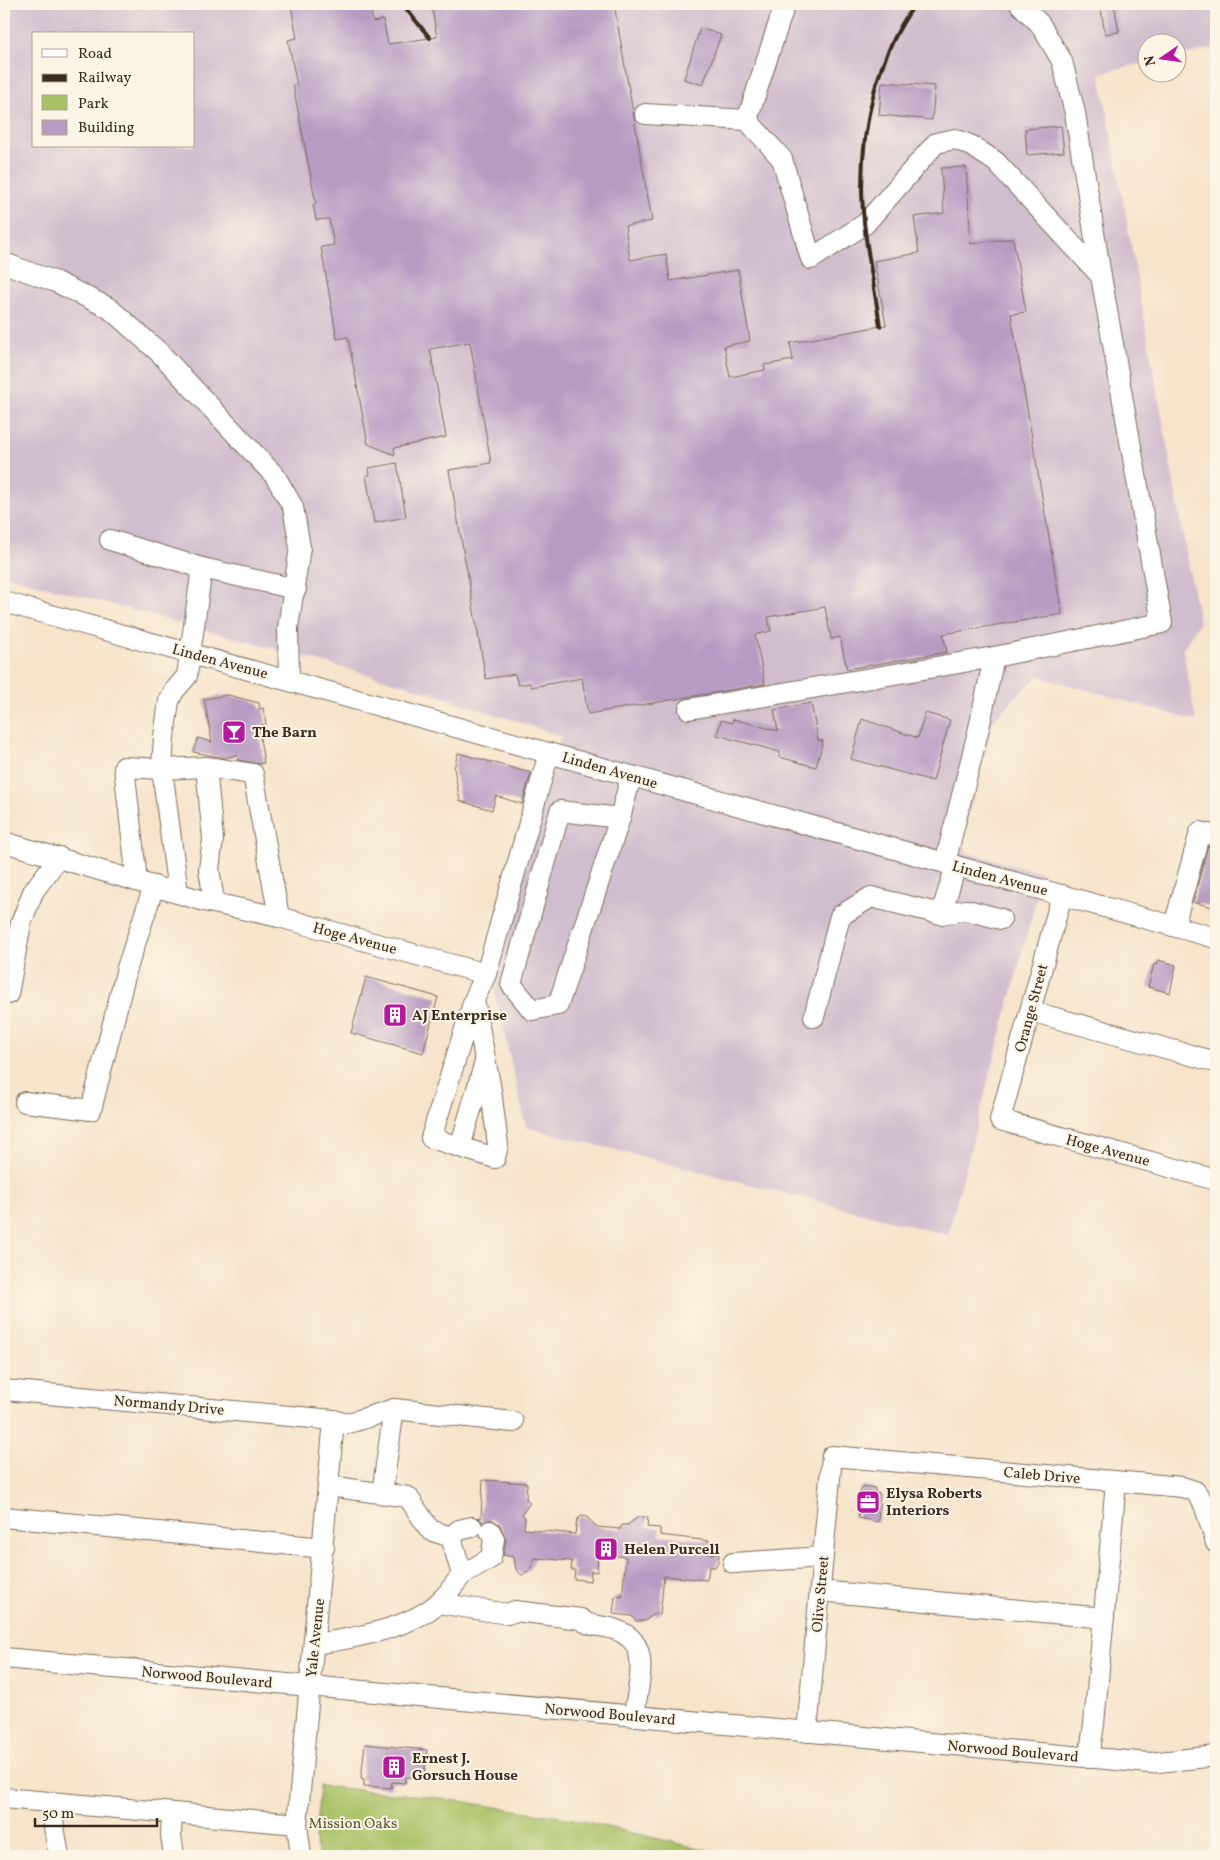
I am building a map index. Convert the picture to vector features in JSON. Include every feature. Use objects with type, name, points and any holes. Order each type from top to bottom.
[{"type":"street","points":[[747,120],[785,4]]},
{"type":"street","points":[[689,709],[994,657],[1162,622],[1101,276],[1075,112],[1062,61],[1040,24],[1020,4]]},
{"type":"street","points":[[645,114],[747,120],[782,159],[811,259],[866,224],[936,143],[954,139],[972,146],[996,162],[1101,276]]},
{"type":"street","points":[[4,263],[56,282],[109,308],[160,353],[275,476],[293,507],[300,547],[296,589],[288,628],[289,680]]},
{"type":"street","points":[[110,540],[202,568],[296,589]]},
{"type":"street","points":[[178,893],[162,769],[164,737],[169,701],[174,691],[187,676],[202,568]]},
{"type":"street","name":"Linden Avenue","points":[[4,602],[1216,938]]},
{"type":"street","points":[[941,914],[994,657]]},
{"type":"street","points":[[474,1000],[491,1090],[498,1145],[495,1158],[431,1138],[474,1000],[486,974],[549,753]]},
{"type":"street","points":[[25,1102],[91,1110],[128,968],[146,884],[124,767],[162,769],[206,767],[253,774],[278,917]]},
{"type":"street","points":[[206,767],[213,839],[209,869],[214,902]]},
{"type":"street","points":[[620,818],[560,811],[511,984],[532,1010],[558,1005],[620,818],[631,776]]},
{"type":"street","points":[[1174,926],[1200,832],[1216,836]]},
{"type":"street","name":"Hoge Avenue","points":[[4,842],[204,901],[278,917],[486,974]]},
{"type":"street","points":[[4,993],[8,994],[22,923],[33,892],[60,857]]},
{"type":"street","name":"Orange Street","points":[[1000,1120],[1062,895]]},
{"type":"street","points":[[814,1016],[840,916],[871,897],[941,914],[967,910],[1001,919]]},
{"type":"street","points":[[1030,1011],[1216,1062]]},
{"type":"street","points":[[460,1147],[485,1063]]},
{"type":"street","name":"Hoge Avenue","points":[[1000,1120],[1216,1180]]},
{"type":"street","name":"Normandy Drive","points":[[4,1390],[334,1420],[346,1424],[394,1409]]},
{"type":"street","points":[[382,1493],[394,1409],[513,1422]]},
{"type":"street","name":"Yale Avenue","points":[[301,1856],[297,1824],[324,1548],[334,1420]]},
{"type":"street","name":"Caleb Drive","points":[[832,1456],[1195,1491],[1204,1504],[1216,1543]]},
{"type":"street","name":"Olive Street","points":[[807,1732],[832,1456]]},
{"type":"street","points":[[1089,1758],[1094,1724],[1116,1482]]},
{"type":"street","points":[[329,1486],[408,1497],[430,1530],[451,1537]]},
{"type":"street","points":[[4,1518],[324,1548]]},
{"type":"street","points":[[314,1644],[350,1639],[386,1629],[426,1612],[438,1603],[462,1575],[491,1558],[494,1539],[481,1529],[460,1530],[451,1537]]},
{"type":"street","points":[[451,1537],[462,1575]]},
{"type":"street","points":[[733,1563],[823,1557]]},
{"type":"street","points":[[820,1590],[1104,1618]]},
{"type":"street","points":[[438,1603],[508,1614],[515,1611],[581,1619],[586,1624],[610,1628],[627,1634],[639,1649],[641,1658],[634,1716]]},
{"type":"street","name":"Norwood Boulevard","points":[[4,1658],[1149,1763],[1216,1756]]},
{"type":"street","points":[[4,1798],[50,1803],[102,1805],[297,1824]]},
{"type":"street","points":[[50,1803],[59,1856]]},
{"type":"street","points":[[172,1813],[171,1835],[174,1856]]},
{"type":"shaded area","points":[[4,4],[1216,4],[1216,48],[1188,54],[1188,32],[1138,32],[1138,64],[1100,73],[1199,623],[1183,649],[1196,721],[1038,676],[994,719],[962,838],[968,853],[1043,873],[948,1235],[526,1127],[494,988],[561,736],[410,686],[4,575]]},
{"type":"green space","name":"Mission Oaks","points":[[320,1786],[433,1797],[573,1819],[732,1856],[319,1856],[315,1839]]},
{"type":"building","points":[[301,4],[369,4],[373,22],[383,20],[388,44],[437,37],[431,4],[614,4],[652,221],[625,226],[630,260],[666,254],[670,281],[738,270],[750,341],[724,346],[730,377],[765,370],[764,365],[793,360],[790,343],[886,325],[874,261],[919,253],[914,217],[944,213],[941,168],[966,167],[971,244],[1013,238],[1026,312],[1011,314],[1062,614],[943,634],[947,652],[847,669],[840,637],[831,639],[825,607],[768,617],[771,631],[755,635],[765,684],[588,714],[582,678],[531,687],[530,683],[518,685],[515,674],[486,679],[449,470],[491,463],[470,342],[430,349],[446,437],[394,448],[395,455],[368,444],[348,337],[337,339],[321,247],[334,245],[329,219],[316,220],[313,204],[316,204],[293,85],[297,85],[288,40],[297,38],[291,6]]},
{"type":"building","points":[[1100,4],[1114,4],[1119,32],[1105,34]]},
{"type":"building","points":[[700,28],[721,35],[703,85],[684,79]]},
{"type":"building","points":[[882,82],[935,86],[932,120],[879,115]]},
{"type":"building","points":[[1061,126],[1064,152],[1027,155],[1025,129]]},
{"type":"building","points":[[397,463],[406,517],[374,523],[366,475],[370,475],[369,468]]},
{"type":"building","name":"The Barn","points":[[228,695],[259,703],[260,709],[263,708],[266,724],[261,725],[262,731],[259,732],[264,763],[258,764],[238,760],[237,755],[225,758],[193,752],[198,738],[212,742],[204,699]]},
{"type":"building","points":[[811,703],[818,740],[823,741],[816,767],[779,757],[780,752],[717,735],[721,720],[732,723],[733,719],[778,731],[774,710]]},
{"type":"building","points":[[925,713],[950,720],[933,781],[851,759],[862,719],[918,738]]},
{"type":"building","points":[[458,753],[531,773],[522,804],[496,796],[492,810],[460,801],[454,768]]},
{"type":"building","points":[[1208,846],[1216,848],[1216,908],[1193,902]]},
{"type":"building","points":[[1158,960],[1176,965],[1170,993],[1148,987],[1154,964],[1157,965]]},
{"type":"building","name":"AJ Enterprise","points":[[366,977],[438,997],[423,1053],[351,1033]]},
{"type":"building","name":"Helen Purcell","points":[[483,1480],[527,1483],[526,1499],[530,1503],[522,1514],[525,1518],[524,1529],[575,1534],[577,1520],[581,1516],[587,1517],[597,1527],[620,1529],[622,1525],[628,1525],[638,1517],[648,1517],[647,1527],[660,1528],[660,1535],[710,1541],[708,1553],[719,1554],[718,1562],[715,1567],[709,1567],[707,1580],[664,1576],[660,1615],[654,1614],[645,1621],[636,1621],[632,1616],[613,1614],[615,1596],[622,1597],[626,1557],[598,1554],[597,1572],[591,1571],[590,1581],[574,1579],[575,1570],[571,1570],[572,1561],[535,1558],[530,1570],[522,1575],[516,1570],[514,1557],[503,1555],[506,1540],[500,1525],[491,1519],[483,1522],[478,1517],[481,1518]]},
{"type":"building","points":[[862,1486],[875,1488],[875,1493],[880,1494],[878,1522],[858,1518],[859,1508],[857,1505]]},
{"type":"building","name":"Ernest J. Gorsuch House","points":[[365,1744],[427,1750],[424,1778],[406,1777],[405,1783],[392,1782],[391,1788],[364,1786],[364,1780],[361,1779]]},
{"type":"railway","points":[[402,4],[430,38]]},
{"type":"railway","points":[[880,326],[866,239],[863,204],[862,187],[865,139],[874,91],[882,68],[902,24],[915,4]]},
{"type":"place","name":"The Barn","points":[[234,732]]},
{"type":"place","name":"AJ Enterprise","points":[[395,1015]]},
{"type":"place","name":"Elysa Roberts Interiors","points":[[868,1502]]},
{"type":"place","name":"Helen Purcell","points":[[606,1549]]},
{"type":"place","name":"Ernest J. Gorsuch House","points":[[394,1767]]}]
